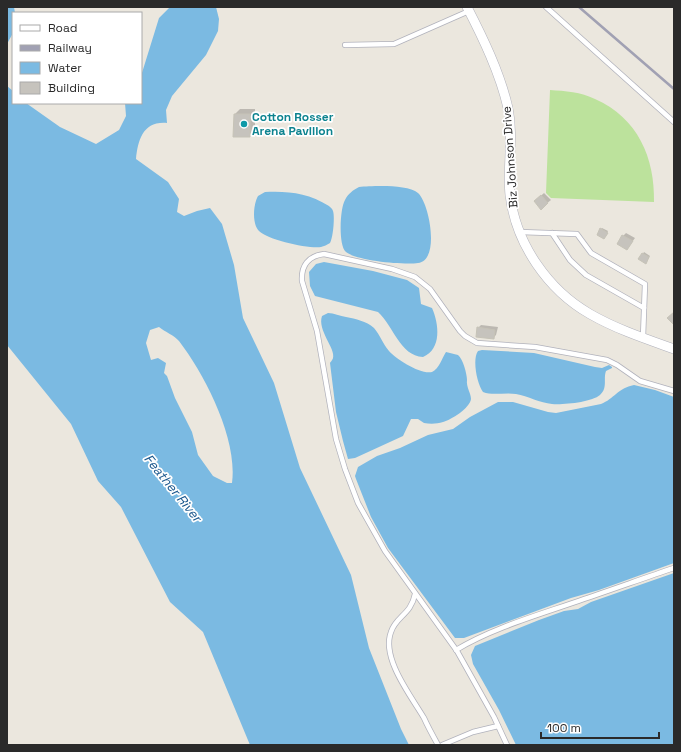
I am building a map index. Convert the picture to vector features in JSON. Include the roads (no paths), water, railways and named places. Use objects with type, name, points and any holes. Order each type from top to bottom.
[{"type":"street","name":"Biz Johnson Drive","points":[[468,9],[494,66],[508,109],[510,135],[510,197],[520,232],[535,261],[544,274],[565,296],[591,314],[614,326],[674,349]]},
{"type":"lane","points":[[546,7],[674,122]]},
{"type":"lane","points":[[345,45],[394,44],[468,9]]},
{"type":"lane","points":[[520,232],[577,234],[591,253],[645,284],[643,337]]},
{"type":"lane","points":[[552,233],[570,260],[586,275],[644,308]]},
{"type":"lane","points":[[507,745],[456,650],[384,551],[364,517],[352,489],[340,453],[331,414],[316,331],[302,282],[301,274],[306,261],[317,255],[324,254],[405,272],[423,282],[430,289],[460,331],[477,343],[535,347],[607,360],[640,381],[674,391]]},
{"type":"lane","points":[[456,650],[478,638],[557,608],[674,568]]},
{"type":"lane","points":[[415,594],[412,606],[391,630],[389,646],[396,669],[438,745]]},
{"type":"lane","points":[[442,745],[473,732],[498,726]]},
{"type":"water","points":[[7,7],[14,7],[15,12],[12,12],[12,35],[7,44]]},
{"type":"water","name":"Feather River","points":[[170,7],[216,7],[219,19],[218,31],[206,55],[172,96],[166,110],[167,123],[152,125],[143,133],[138,145],[136,159],[168,182],[179,199],[177,212],[184,216],[210,208],[222,224],[234,265],[243,318],[274,383],[300,468],[351,575],[369,648],[401,729],[409,745],[250,745],[203,632],[170,602],[121,507],[98,481],[71,424],[7,345],[7,86],[12,90],[12,104],[27,104],[60,127],[96,144],[119,130],[126,116],[125,104],[142,104],[142,73],[159,18]],"holes":[[[159,327],[179,341],[189,355],[209,389],[218,408],[230,447],[233,466],[232,483],[227,483],[213,476],[198,455],[192,432],[175,398],[167,376],[164,373],[166,363],[158,358],[151,360],[146,343],[150,330]]]},
{"type":"water","points":[[359,187],[398,187],[413,190],[418,193],[426,208],[431,231],[429,253],[425,260],[418,263],[392,263],[360,258],[346,252],[343,248],[341,235],[343,204],[348,196]]},
{"type":"water","points":[[265,192],[298,194],[314,198],[329,206],[333,210],[334,214],[333,232],[330,243],[321,247],[308,247],[279,241],[259,231],[255,224],[254,209],[258,196]]},
{"type":"water","points":[[324,262],[373,271],[407,280],[419,288],[421,304],[432,308],[436,321],[436,342],[429,353],[423,357],[408,351],[378,312],[315,296],[310,286],[309,272],[316,264]]},
{"type":"water","points":[[328,313],[364,322],[371,326],[392,354],[415,369],[432,372],[438,366],[446,352],[458,355],[462,360],[467,377],[467,385],[471,397],[470,402],[460,413],[441,423],[424,423],[418,419],[411,419],[403,436],[355,458],[348,459],[336,412],[330,363],[333,359],[333,354],[324,333],[321,321],[322,316]]},
{"type":"water","points":[[478,351],[534,353],[595,367],[602,368],[609,365],[612,368],[606,371],[605,386],[600,395],[591,400],[552,404],[516,394],[491,394],[483,392],[477,378],[475,365],[476,355]]},
{"type":"water","points":[[634,385],[655,390],[674,397],[674,563],[599,590],[571,598],[464,638],[455,638],[388,548],[371,517],[356,479],[355,476],[358,467],[377,456],[400,448],[428,435],[453,429],[470,417],[498,402],[513,402],[556,413],[601,404],[620,391]]},
{"type":"water","points":[[674,573],[674,745],[516,745],[499,710],[473,664],[471,655],[475,646],[539,620],[564,611],[578,609],[591,602]]},
{"type":"railway","points":[[579,7],[674,89]]},
{"type":"place","name":"Cotton Rosser Arena Pavilion","points":[[244,124]]}]
